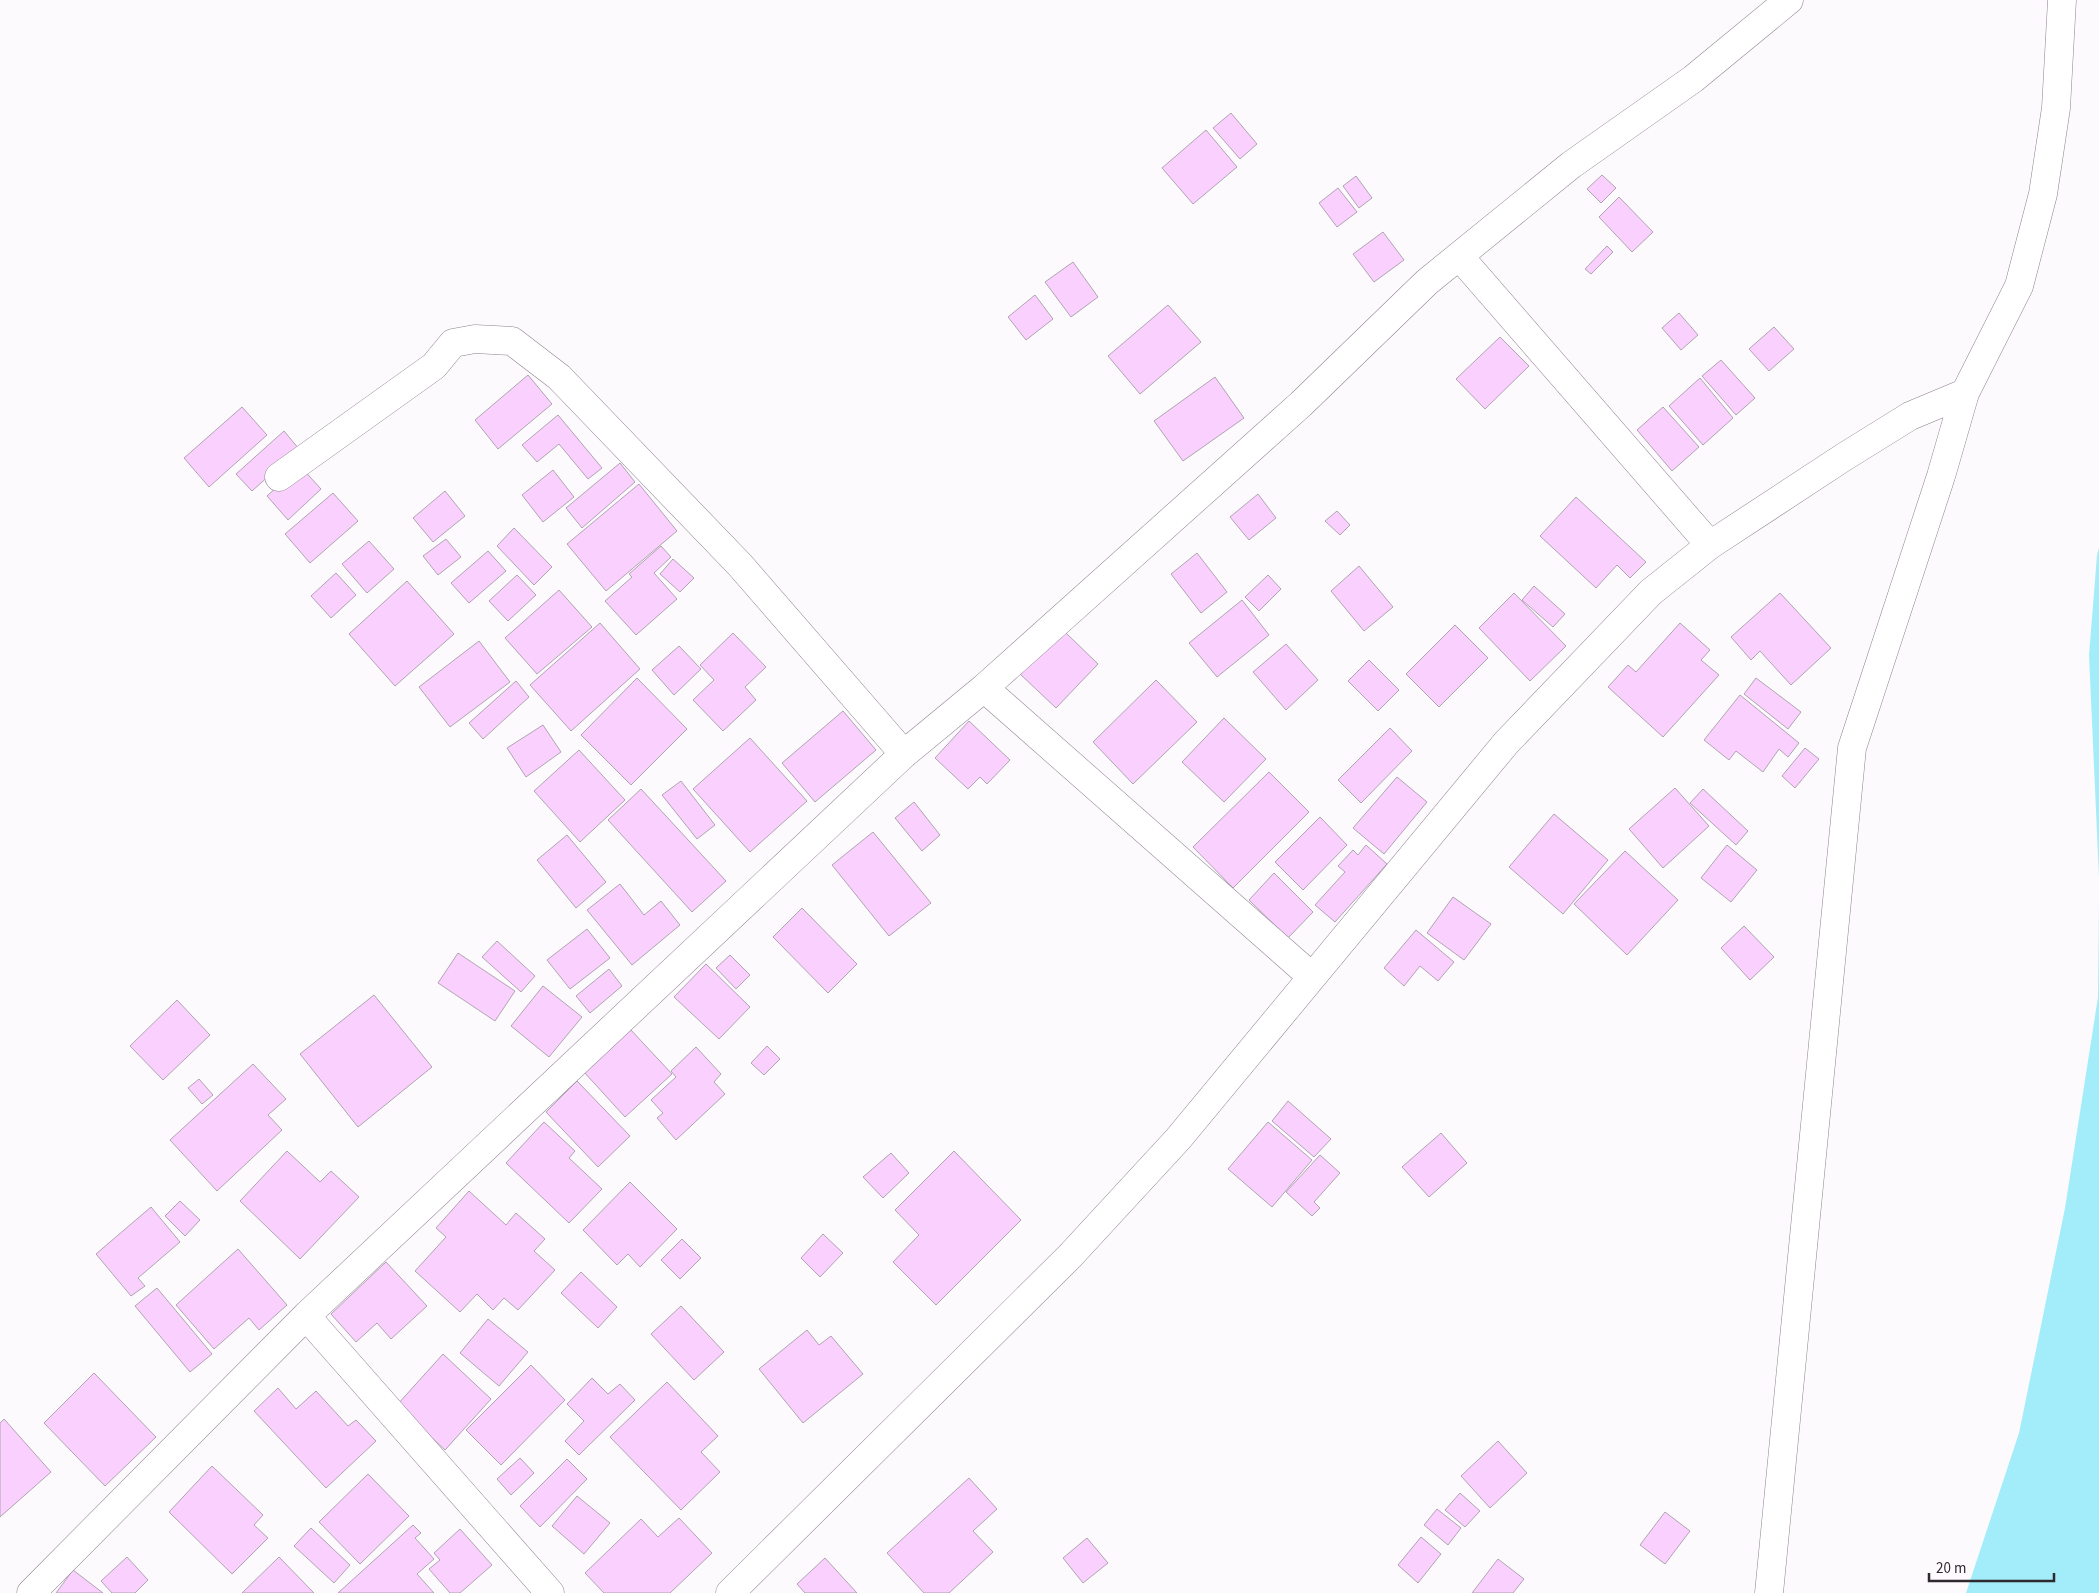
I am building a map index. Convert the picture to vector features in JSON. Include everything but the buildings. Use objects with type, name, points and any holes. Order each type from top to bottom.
[{"type":"street","points":[[31,1593],[306,1316],[904,754],[984,688],[1301,404],[1427,282],[1571,165],[1693,79],[1789,0]]},
{"type":"street","points":[[1770,1593],[1852,748],[1941,476],[1965,393],[2019,286],[2043,194],[2056,108],[2062,0]]},
{"type":"street","points":[[1459,256],[1710,545]]},
{"type":"street","points":[[279,477],[434,366],[453,344],[475,339],[512,341],[559,377],[740,564],[904,754]]},
{"type":"street","points":[[730,1593],[1070,1256],[1178,1139],[1506,744],[1651,592],[1710,545],[1844,457],[1910,416],[1965,393]]},
{"type":"street","points":[[984,688],[1312,976]]},
{"type":"street","points":[[306,1316],[550,1593]]},
{"type":"water","points":[[2099,548],[2099,878],[2089,655]]},
{"type":"water","points":[[2099,902],[2099,1593],[1966,1593],[2019,1433],[2065,1208],[2098,997]]}]
